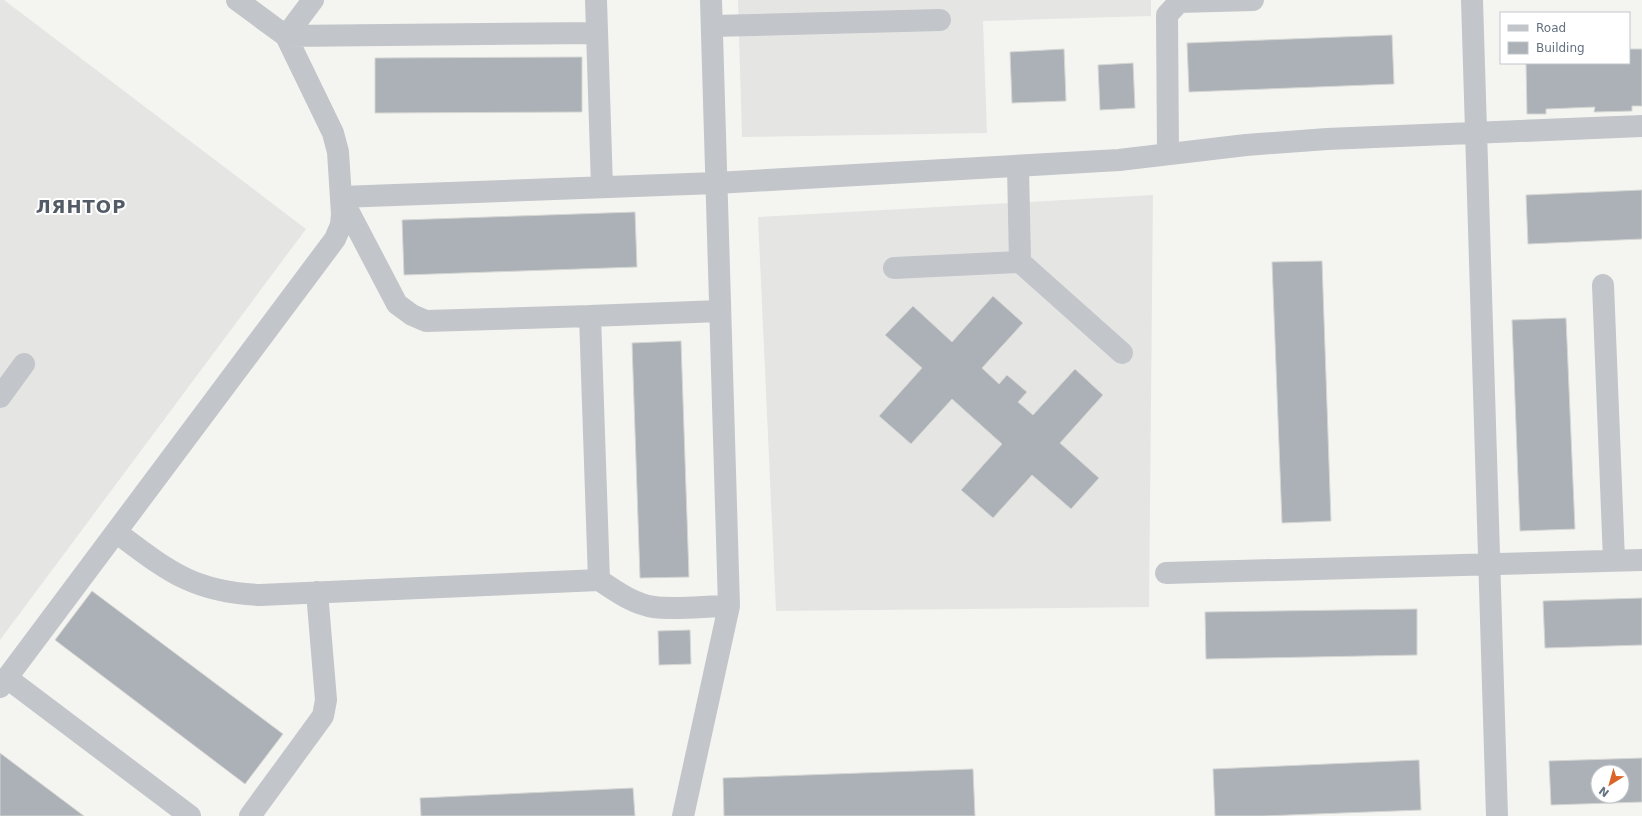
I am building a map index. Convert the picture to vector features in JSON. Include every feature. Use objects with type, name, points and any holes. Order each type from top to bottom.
[{"type":"lane","points":[[190,816],[3,682],[335,239],[341,226],[338,152],[334,133],[286,36],[237,0]]},
{"type":"lane","points":[[286,36],[313,0]]},
{"type":"lane","points":[[596,0],[602,187]]},
{"type":"lane","points":[[683,816],[729,606],[711,0]]},
{"type":"lane","points":[[1168,154],[1167,15],[1179,2],[1253,0]]},
{"type":"lane","points":[[1472,0],[1497,816]]},
{"type":"lane","points":[[712,26],[940,20]]},
{"type":"lane","points":[[286,36],[597,33]]},
{"type":"lane","points":[[341,197],[716,183],[1119,160],[1327,139],[1642,126]]},
{"type":"lane","points":[[1018,166],[1020,262]]},
{"type":"lane","points":[[341,197],[397,304],[412,315],[426,320],[720,311]]},
{"type":"lane","points":[[894,268],[1020,262],[1122,353]]},
{"type":"lane","points":[[1603,285],[1614,560]]},
{"type":"lane","points":[[590,316],[599,580]]},
{"type":"lane","points":[[0,397],[24,364]]},
{"type":"lane","points":[[116,532],[156,562],[181,578],[203,587],[230,594],[260,595],[599,580],[621,595],[654,607],[729,606]]},
{"type":"lane","points":[[1166,573],[1642,560]]},
{"type":"lane","points":[[250,816],[323,716],[326,700],[316,592]]},
{"type":"shaded area","points":[[0,0],[4,0],[306,229],[0,640]]},
{"type":"shaded area","points":[[738,0],[1151,0],[1151,16],[983,21],[987,133],[742,137]]},
{"type":"shaded area","points":[[1153,195],[1149,607],[776,611],[758,217]]},
{"type":"building","points":[[1392,35],[1394,84],[1189,92],[1187,43]]},
{"type":"building","points":[[1064,49],[1066,101],[1012,103],[1010,52]]},
{"type":"building","points":[[1630,49],[1642,49],[1642,106],[1632,106],[1632,111],[1594,112],[1595,107],[1546,109],[1546,114],[1527,114],[1526,64],[1630,64]]},
{"type":"building","points":[[582,57],[582,112],[375,113],[375,58]]},
{"type":"building","points":[[1133,63],[1135,108],[1100,110],[1098,65]]},
{"type":"building","points":[[1642,190],[1642,239],[1528,244],[1526,195]]},
{"type":"building","points":[[635,212],[637,267],[404,275],[402,220]]},
{"type":"building","points":[[1322,261],[1331,521],[1282,523],[1272,262]]},
{"type":"building","points":[[993,296],[1023,323],[982,368],[999,384],[1007,375],[1027,392],[1018,402],[1033,415],[1075,369],[1103,395],[1060,443],[1099,478],[1071,509],[1032,475],[993,518],[961,490],[1002,444],[952,399],[911,444],[879,416],[922,368],[885,335],[913,306],[952,342]]},
{"type":"building","points":[[1566,318],[1575,529],[1520,531],[1512,320]]},
{"type":"building","points":[[681,341],[689,577],[640,578],[632,343]]},
{"type":"building","points":[[92,591],[283,734],[245,784],[55,640]]},
{"type":"building","points":[[1642,598],[1642,645],[1545,648],[1543,601]]},
{"type":"building","points":[[1417,609],[1417,655],[1206,659],[1205,612]]},
{"type":"building","points":[[690,630],[691,664],[659,665],[658,631]]},
{"type":"building","points":[[0,753],[84,816],[0,816]]},
{"type":"building","points":[[1642,758],[1642,802],[1630,802],[1630,764],[1590,764],[1590,804],[1551,805],[1549,761]]},
{"type":"building","points":[[1419,760],[1421,810],[1263,816],[1215,816],[1213,769]]},
{"type":"building","points":[[973,769],[975,816],[724,816],[723,778]]},
{"type":"building","points":[[633,788],[635,816],[421,816],[420,798]]},
{"type":"district","name":"ЛЯНТОР","points":[[81,206]]}]
